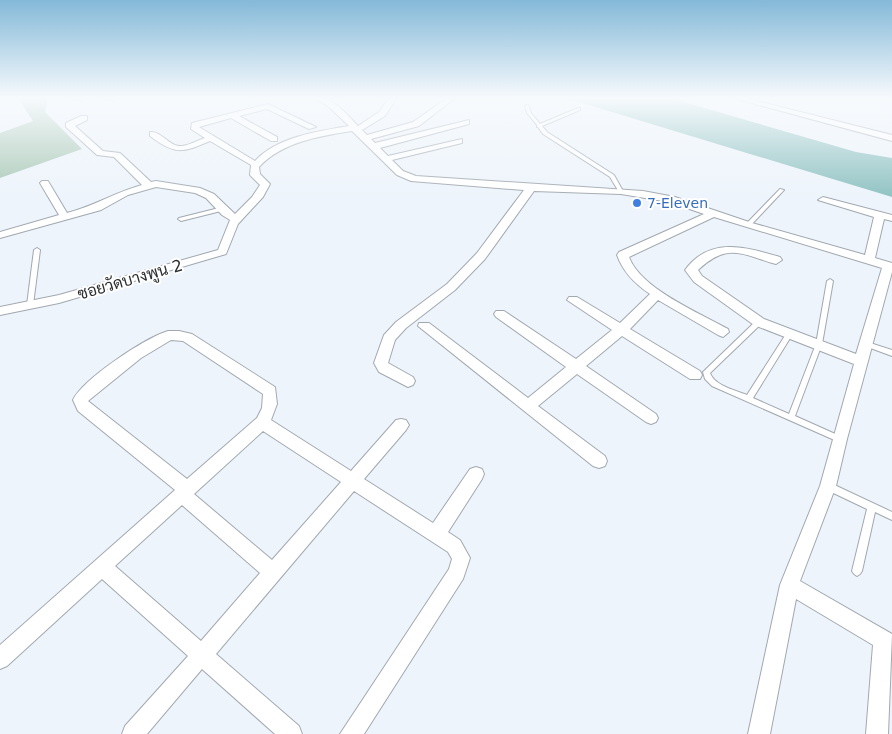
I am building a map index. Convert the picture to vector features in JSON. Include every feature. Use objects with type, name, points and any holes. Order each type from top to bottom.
[{"type":"street","points":[[77,132],[100,153],[117,155],[148,185]]},
{"type":"street","points":[[203,132],[247,161],[256,164],[273,151],[314,135],[354,132]]},
{"type":"street","points":[[263,132],[274,139]]},
{"type":"street","points":[[358,132],[400,173],[414,179],[531,188],[621,191],[671,199],[712,214],[890,267],[861,360],[828,486],[789,585],[759,734]]},
{"type":"street","points":[[372,147],[427,132]]},
{"type":"street","points":[[870,132],[892,138]]},
{"type":"street","points":[[153,134],[174,149],[180,150],[212,138]]},
{"type":"street","points":[[385,159],[459,141]]},
{"type":"street","name":"ซอยวัดบางพูน 2","points":[[0,311],[142,276],[222,252],[229,240],[229,229],[236,218],[262,193],[265,184],[256,174],[256,164]]},
{"type":"street","points":[[45,183],[64,216]]},
{"type":"street","points":[[0,235],[97,208],[125,193],[148,185],[172,184],[197,190],[210,196],[222,209],[236,218]]},
{"type":"street","points":[[408,381],[384,368],[380,363],[389,338],[401,325],[451,287],[481,256],[531,188]]},
{"type":"street","points":[[823,200],[892,218]]},
{"type":"street","points":[[712,214],[623,256],[625,266],[630,273],[657,294],[723,332]]},
{"type":"street","points":[[869,260],[880,215]]},
{"type":"street","points":[[776,260],[744,250],[720,250],[713,252],[691,270],[698,279],[759,322],[861,360]]},
{"type":"street","points":[[528,406],[621,330],[657,294]]},
{"type":"street","points":[[573,300],[695,375]]},
{"type":"street","points":[[500,314],[651,418]]},
{"type":"street","points":[[424,326],[599,460]]},
{"type":"street","points":[[0,659],[101,566],[186,493],[262,422],[270,405],[270,392],[187,337],[177,334],[163,337],[85,393],[80,400],[83,407],[186,493],[274,573]]},
{"type":"street","points":[[262,422],[454,546],[461,558],[457,573],[350,734]]},
{"type":"street","points":[[133,734],[401,425]]},
{"type":"street","points":[[436,534],[476,474]]},
{"type":"street","points":[[101,566],[291,734]]},
{"type":"street","points":[[789,585],[887,642],[877,734]]},
{"type":"lane","points":[[545,132],[556,142],[612,176],[621,191]]},
{"type":"lane","points":[[748,225],[782,190]]},
{"type":"lane","points":[[181,219],[222,209]]},
{"type":"lane","points":[[30,305],[38,250]]},
{"type":"lane","points":[[791,418],[818,344],[830,281]]},
{"type":"lane","points":[[759,322],[706,372],[707,377],[714,384],[839,439]]},
{"type":"lane","points":[[748,399],[790,333]]},
{"type":"lane","points":[[866,344],[892,353]]},
{"type":"lane","points":[[828,486],[892,516]]},
{"type":"lane","points":[[857,571],[872,506]]},
{"type":"shaded area","points":[[65,132],[82,149],[0,178],[0,133]]},
{"type":"shaded area","points":[[679,132],[788,132],[856,152],[892,158],[892,197]]},
{"type":"place","name":"7-Eleven","points":[[637,203]]}]
